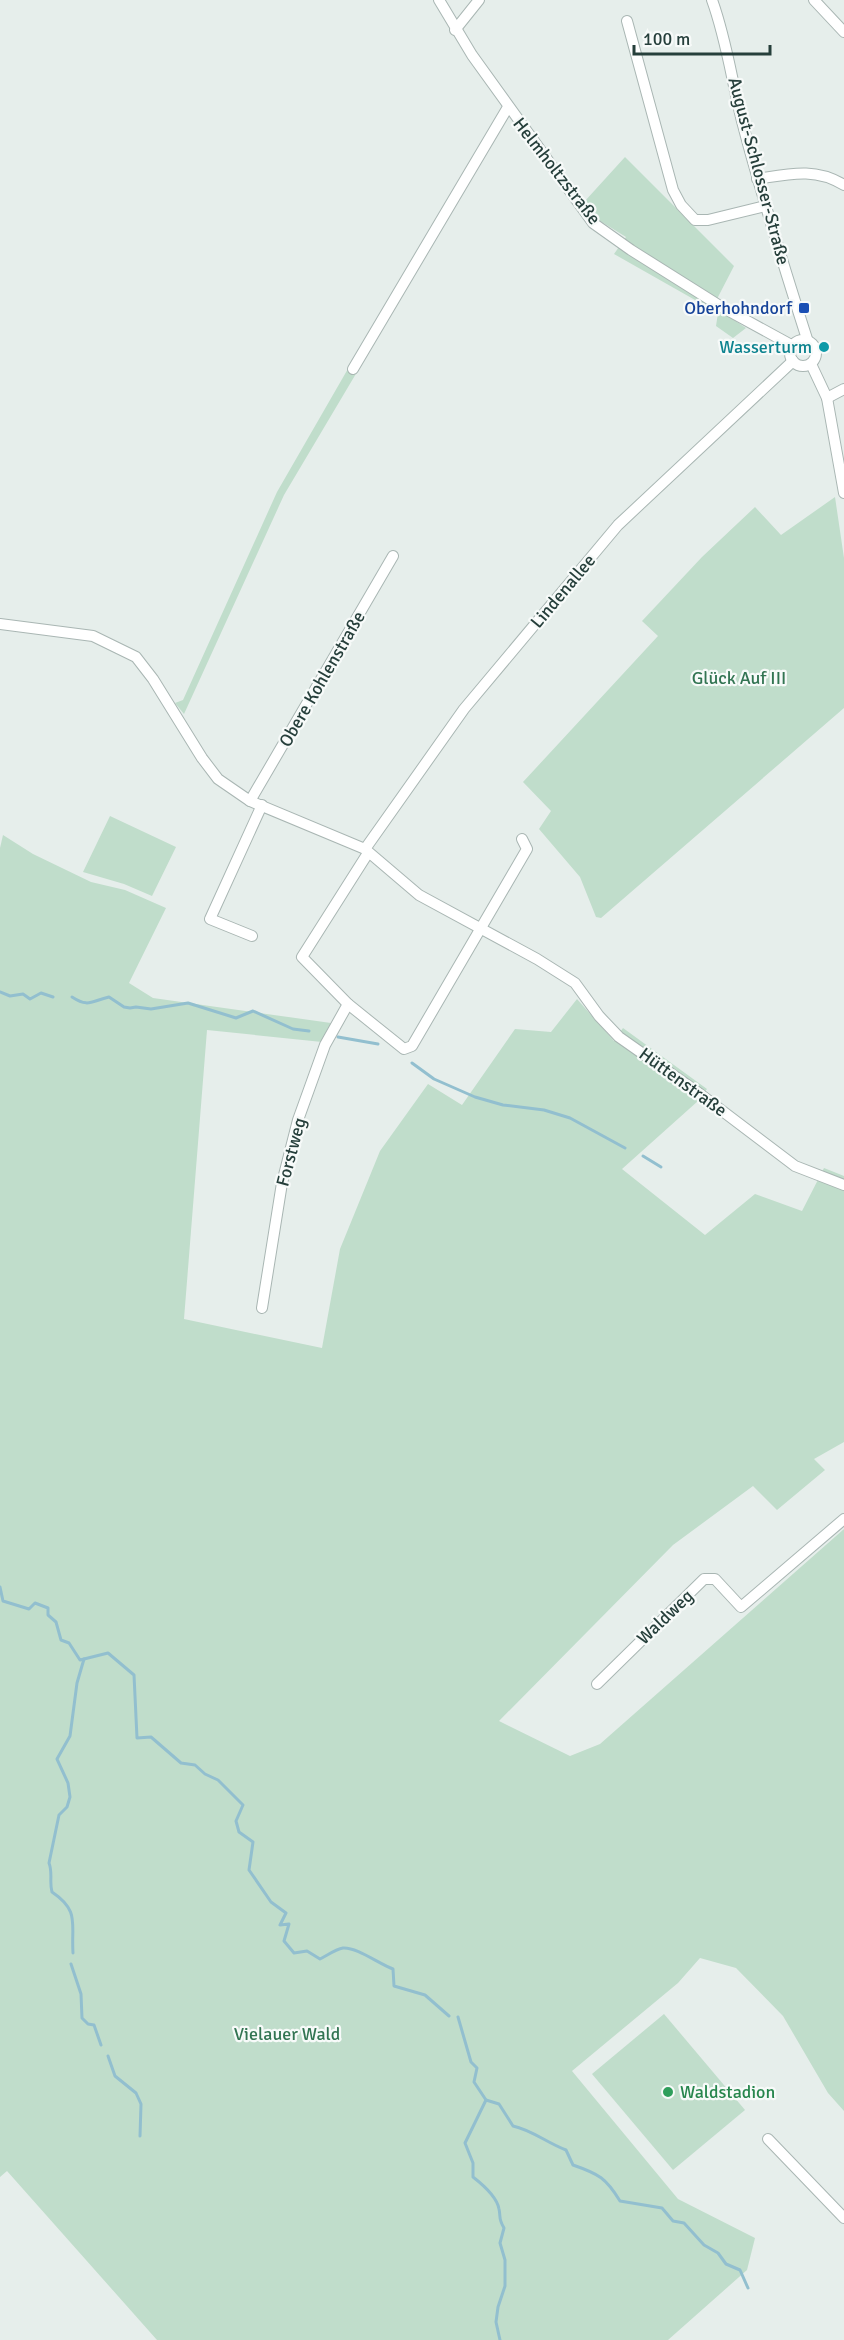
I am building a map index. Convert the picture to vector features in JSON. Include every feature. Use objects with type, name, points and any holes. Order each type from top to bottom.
[{"type":"street","name":"Helmholtzstraße","points":[[439,0],[455,30],[508,107],[593,223],[631,250],[720,306],[793,346]]},
{"type":"street","points":[[455,30],[479,0]]},
{"type":"street","name":"August-Schlosser-Straße","points":[[712,0],[722,28],[738,106],[757,179],[808,342]]},
{"type":"street","points":[[814,0],[844,32]]},
{"type":"street","points":[[627,21],[673,190],[681,205],[695,220],[708,220],[765,206]]},
{"type":"street","name":"Helmholtzstraße","points":[[353,369],[508,107]]},
{"type":"street","points":[[757,179],[801,172],[831,177],[844,185]]},
{"type":"street","points":[[800,341],[808,342],[816,352],[814,360],[804,366],[793,361],[790,354],[793,346],[800,341]]},
{"type":"street","name":"Lindenallee","points":[[366,851],[464,709],[618,525],[793,361]]},
{"type":"street","points":[[811,363],[827,398],[844,493]]},
{"type":"street","points":[[827,398],[844,389]]},
{"type":"street","name":"Obere Kohlenstraße","points":[[250,801],[393,556]]},
{"type":"street","points":[[0,624],[93,636],[136,657],[153,679],[202,758],[219,779],[250,801],[366,851],[419,895],[482,928]]},
{"type":"street","points":[[252,936],[210,919],[262,805]]},
{"type":"street","points":[[366,851],[302,957],[348,1004],[404,1049],[412,1046],[527,849],[522,839]]},
{"type":"street","name":"Hüttenstraße","points":[[482,928],[576,983],[599,1016],[619,1037],[700,1094],[795,1166],[844,1185]]},
{"type":"street","name":"Forstweg","points":[[262,1308],[282,1183],[298,1120],[325,1045],[348,1004]]},
{"type":"street","name":"Waldweg","points":[[597,1684],[704,1579],[715,1579],[741,1606],[844,1519]]},
{"type":"street","points":[[768,2139],[844,2218]]},
{"type":"green space","points":[[625,157],[734,266],[718,297],[720,311],[746,328],[733,338],[716,326],[718,313],[614,254],[626,237],[597,219],[585,201]]},
{"type":"green space","points":[[349,367],[357,372],[284,495],[184,714],[175,703],[183,700],[277,492]]},
{"type":"green space","name":"Glück Auf III","points":[[835,497],[844,558],[844,708],[601,918],[596,917],[580,877],[539,829],[551,811],[523,782],[658,636],[642,621],[702,557],[755,507],[781,535]]},
{"type":"green space","points":[[110,816],[176,847],[152,896],[124,884],[83,872]]},
{"type":"green space","name":"Vielauer Wald","points":[[3,835],[33,854],[91,882],[125,890],[166,908],[129,983],[153,998],[331,1023],[322,1042],[207,1030],[184,1319],[322,1348],[340,1249],[380,1151],[428,1084],[462,1105],[515,1029],[551,1032],[577,999],[614,1041],[623,1028],[707,1089],[698,1101],[622,1169],[705,1235],[755,1194],[802,1211],[824,1168],[844,1176],[844,1442],[814,1459],[825,1470],[777,1510],[753,1486],[673,1545],[499,1721],[570,1756],[600,1744],[844,1529],[844,2111],[828,2093],[783,2016],[736,1968],[700,1958],[678,1983],[572,2071],[678,2199],[755,2238],[747,2270],[668,2340],[157,2340],[7,2171],[0,2177],[0,848]]},
{"type":"green space","name":"Waldstadion","points":[[664,2014],[745,2110],[673,2170],[592,2074]]},
{"type":"waterway","points":[[0,992],[10,996],[23,994],[30,999],[41,993],[53,997]]},
{"type":"waterway","points":[[72,997],[86,1003],[109,997],[124,1007],[130,1008],[151,1009],[188,1003],[236,1018],[253,1011],[293,1029],[309,1031]]},
{"type":"waterway","points":[[338,1037],[378,1044]]},
{"type":"waterway","points":[[412,1063],[434,1079],[475,1097],[503,1105],[544,1110],[570,1118],[625,1148]]},
{"type":"waterway","points":[[643,1156],[661,1167]]},
{"type":"waterway","points":[[0,1587],[3,1601],[29,1609],[35,1603],[48,1608],[48,1615],[56,1622],[61,1640],[69,1643],[80,1660],[108,1653],[134,1675],[137,1738],[151,1737],[181,1763],[195,1765],[205,1774],[218,1780],[243,1805],[236,1821],[239,1832],[253,1842],[249,1870],[271,1902],[286,1913],[280,1925],[289,1924],[284,1941],[294,1953],[307,1951],[320,1959],[343,1948],[355,1950],[393,1969],[394,1986],[425,1995],[449,2016]]},
{"type":"waterway","points":[[73,1953],[72,1918],[67,1905],[52,1892],[49,1863],[59,1815],[67,1807],[70,1797],[68,1783],[57,1759],[70,1736],[77,1683],[84,1659]]},
{"type":"waterway","points":[[71,1964],[81,1994],[82,2018],[88,2024],[94,2025],[101,2045]]},
{"type":"waterway","points":[[458,2017],[471,2062],[477,2068],[474,2082],[486,2100],[499,2104],[513,2126],[527,2130],[566,2150],[573,2165],[601,2178],[620,2201],[662,2208],[673,2221],[684,2223],[704,2245],[718,2253],[726,2264],[740,2270],[748,2288]]},
{"type":"waterway","points":[[108,2056],[115,2076],[136,2093],[141,2104],[140,2136]]},
{"type":"waterway","points":[[486,2100],[465,2143],[473,2163],[473,2177],[485,2187],[498,2204],[500,2220],[504,2228],[500,2243],[505,2260],[505,2286],[496,2322],[500,2340]]},
{"type":"place","name":"Oberhohndorf","points":[[804,308]]},
{"type":"place","name":"Wasserturm","points":[[824,347]]},
{"type":"place","name":"Waldstadion","points":[[668,2092]]}]
